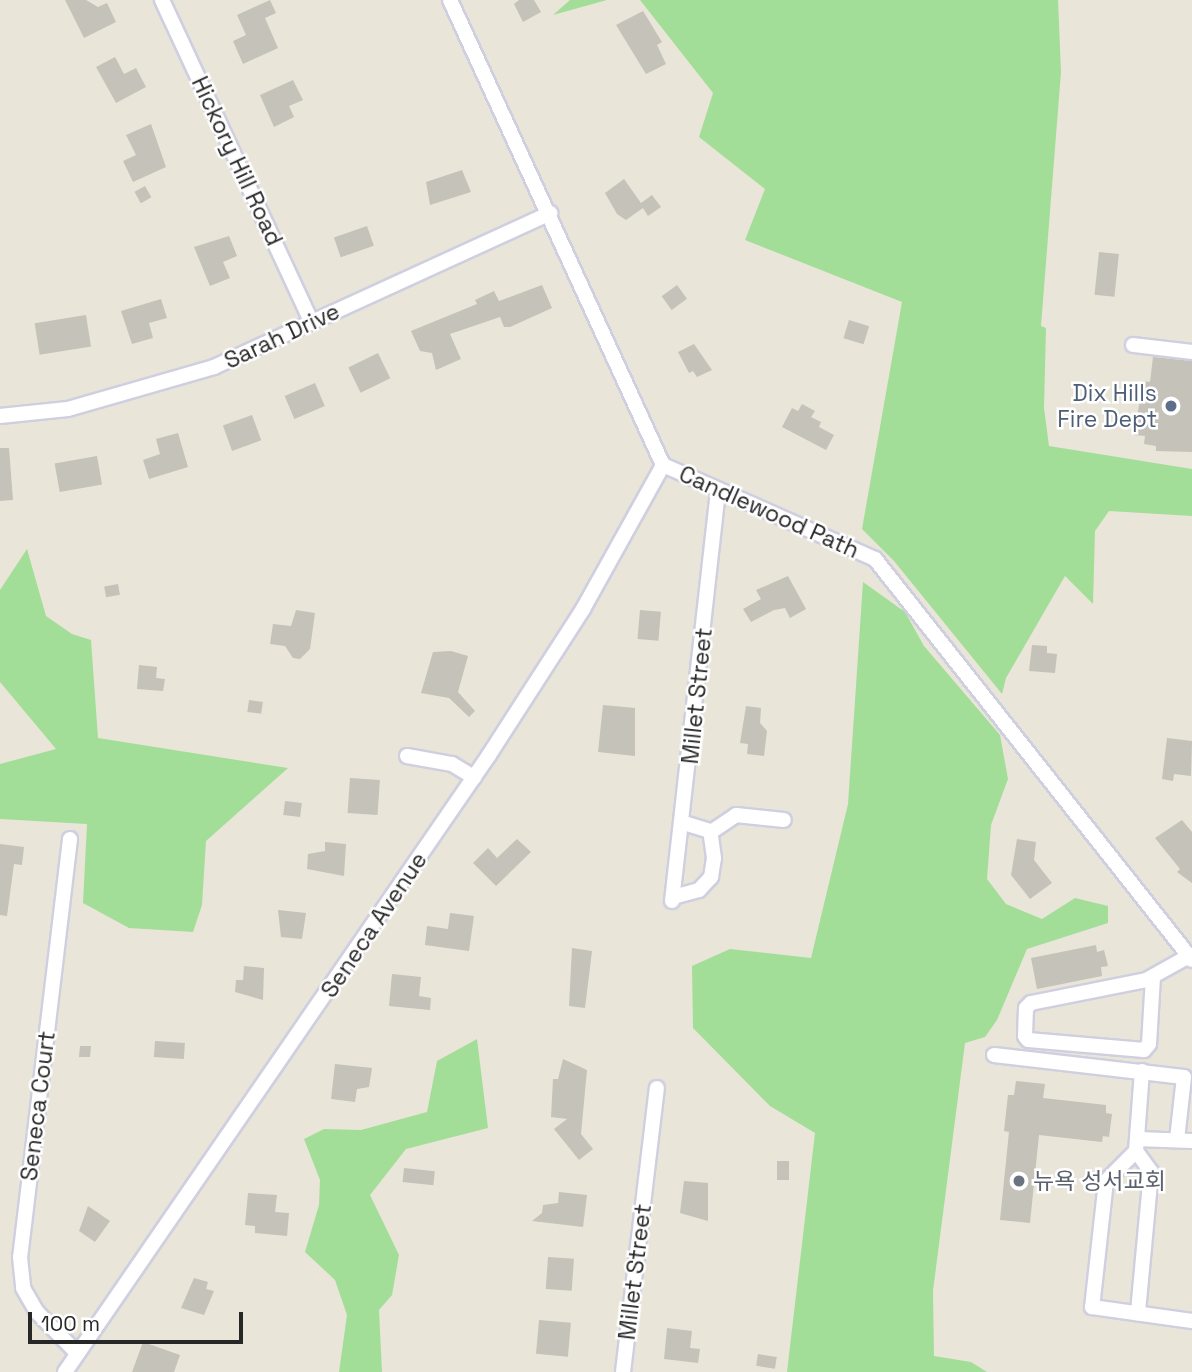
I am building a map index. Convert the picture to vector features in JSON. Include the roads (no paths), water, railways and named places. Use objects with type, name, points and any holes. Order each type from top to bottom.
[{"type":"street","name":"Hickory Hill Road","points":[[162,0],[312,323]]},
{"type":"street","name":"Candlewood Path","points":[[450,0],[550,213],[663,465],[875,559],[1190,958]]},
{"type":"street","name":"Sarah Drive","points":[[0,416],[68,409],[135,393],[214,368],[550,213]]},
{"type":"street","points":[[1133,345],[1192,352]]},
{"type":"street","name":"Seneca Avenue","points":[[65,1372],[474,777],[583,610],[663,465]]},
{"type":"street","name":"Millet Street","points":[[711,832],[715,849],[711,877],[699,890],[672,899],[683,822],[719,490]]},
{"type":"street","points":[[407,756],[452,764],[474,777]]},
{"type":"street","points":[[683,822],[711,832],[736,815],[784,820]]},
{"type":"street","name":"Seneca Court","points":[[70,839],[20,1257],[23,1288],[37,1312],[77,1353]]},
{"type":"street","points":[[1153,977],[1149,1044],[1144,1049],[1025,1036],[1026,1008],[1031,1003],[1153,977],[1190,958]]},
{"type":"street","points":[[994,1055],[1184,1076],[1177,1139]]},
{"type":"street","points":[[1138,1313],[1152,1172],[1137,1145],[1142,1072]]},
{"type":"street","name":"Millet Street","points":[[623,1372],[657,1088]]},
{"type":"street","points":[[1192,1141],[1177,1139],[1137,1145],[1106,1181],[1092,1307],[1192,1321]]},
{"type":"place","name":"Dix Hills Fire Dept","points":[[1171,406]]},
{"type":"place","name":"뉴욕 성서교회","points":[[1019,1181]]}]
